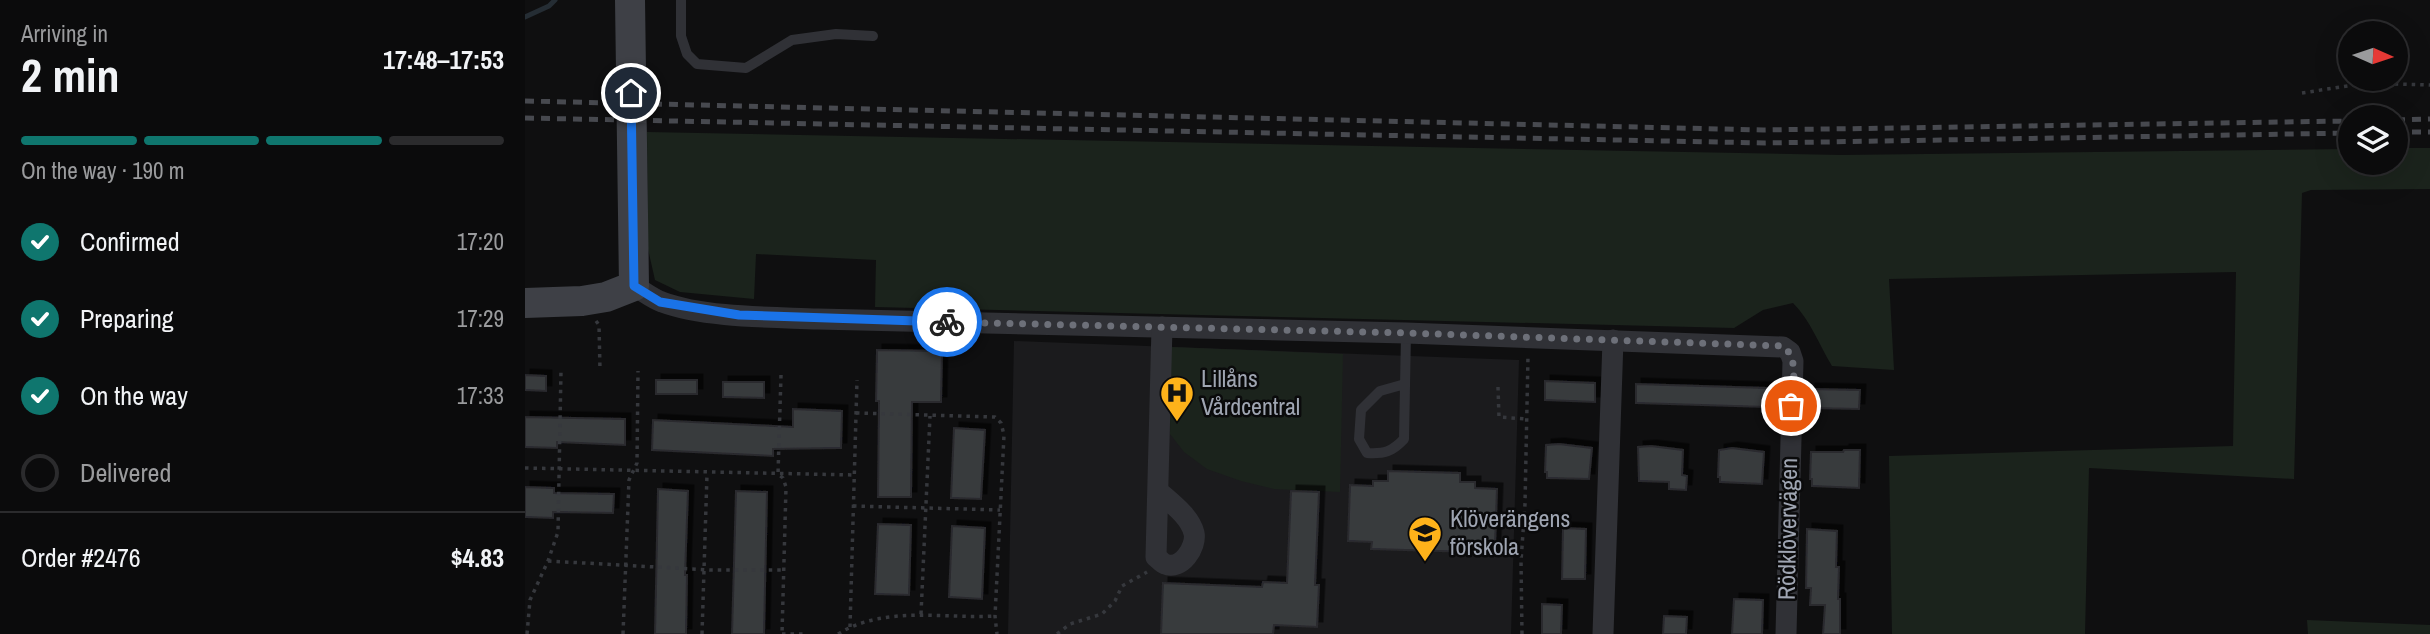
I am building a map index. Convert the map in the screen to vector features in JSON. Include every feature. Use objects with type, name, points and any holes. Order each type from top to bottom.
[{"type":"street","points":[[525,303],[606,298],[634,286],[630,0]]},
{"type":"street","name":"Rödklövervägen","points":[[634,286],[660,302],[739,315],[1783,346],[1790,352],[1793,361],[1786,634]]},
{"type":"street","points":[[1159,491],[1188,521],[1194,532],[1194,543],[1189,555],[1176,565],[1165,564],[1156,557],[1162,327]]},
{"type":"street","points":[[1603,634],[1613,340]]},
{"type":"lane","points":[[681,0],[681,36],[687,54],[697,64],[746,68],[792,40],[836,34],[873,36]]},
{"type":"lane","points":[[1405,384],[1380,391],[1361,410],[1359,439],[1367,453],[1383,454],[1404,439],[1406,333]]},
{"type":"path","points":[[2302,93],[2366,83],[2430,85]]},
{"type":"path","points":[[591,319],[599,325],[600,370]]},
{"type":"path","points":[[1522,634],[1521,561],[1528,337]]},
{"type":"path","points":[[527,634],[527,606],[558,532],[561,370]]},
{"type":"path","points":[[623,634],[624,565],[631,471],[637,463],[638,371]]},
{"type":"path","points":[[778,474],[781,375]]},
{"type":"path","points":[[850,627],[857,380]]},
{"type":"path","points":[[1497,387],[1499,417],[1527,419]]},
{"type":"path","points":[[856,414],[995,417],[1001,423],[1004,435],[995,616],[997,634]]},
{"type":"path","points":[[921,614],[930,416]]},
{"type":"path","points":[[525,468],[707,474],[854,475]]},
{"type":"path","points":[[702,634],[707,474]]},
{"type":"path","points":[[778,474],[783,478],[786,488],[782,634],[803,634]]},
{"type":"path","points":[[853,506],[1000,510]]},
{"type":"path","points":[[1057,634],[1070,624],[1103,614],[1115,601],[1122,586],[1151,569],[1156,557]]},
{"type":"path","points":[[548,561],[784,570]]},
{"type":"path","points":[[838,634],[850,627],[888,617],[921,614],[963,618],[995,616]]},
{"type":"shaded area","points":[[647,132],[1841,155],[2338,149],[2338,175],[2408,175],[2408,148],[2430,148],[2430,189],[2311,190],[2302,193],[2294,479],[2089,468],[2085,634],[1892,634],[1889,456],[2233,446],[2236,272],[1889,279],[1894,370],[1832,366],[1810,325],[1793,303],[1763,310],[1734,328],[875,307],[876,260],[756,254],[754,299],[680,292],[655,280],[648,249]]},
{"type":"shaded area","name":"Lillåns Vårdcentral","points":[[1014,341],[1519,360],[1511,634],[1008,634]]},
{"type":"shaded area","points":[[1171,347],[1343,354],[1340,492],[1274,489],[1241,481],[1207,469],[1184,452],[1170,434]]},
{"type":"shaded area","points":[[2307,620],[2430,625],[2430,634],[2308,634]]},
{"type":"building","points":[[877,350],[942,351],[941,402],[912,402],[911,497],[878,497]]},
{"type":"building","points":[[525,375],[546,376],[546,391],[525,390]]},
{"type":"building","points":[[656,380],[697,380],[697,394],[656,394]]},
{"type":"building","points":[[1545,381],[1595,383],[1595,402],[1545,400]]},
{"type":"building","points":[[723,382],[764,382],[764,398],[723,397]]},
{"type":"building","points":[[1636,384],[1767,388],[1766,407],[1636,403]]},
{"type":"building","points":[[1810,389],[1860,390],[1859,409],[1809,408]]},
{"type":"building","points":[[793,409],[842,411],[841,448],[773,449],[773,456],[652,450],[653,420],[793,427]]},
{"type":"building","points":[[525,417],[625,419],[625,445],[557,442],[557,448],[525,447]]},
{"type":"building","points":[[954,428],[985,430],[981,499],[951,498]]},
{"type":"building","points":[[1546,445],[1592,448],[1589,479],[1547,478]]},
{"type":"building","points":[[1638,447],[1683,450],[1682,475],[1687,476],[1686,490],[1669,489],[1669,482],[1639,481]]},
{"type":"building","points":[[1732,448],[1764,452],[1762,484],[1720,482],[1719,450]]},
{"type":"building","points":[[1860,450],[1859,488],[1812,486],[1811,452]]},
{"type":"building","points":[[1388,471],[1460,473],[1460,482],[1475,482],[1475,488],[1497,489],[1495,545],[1472,544],[1472,552],[1371,549],[1372,542],[1348,541],[1350,485],[1373,486],[1373,481],[1388,481]]},
{"type":"building","points":[[525,487],[554,488],[554,493],[614,494],[613,513],[553,512],[553,518],[525,517]]},
{"type":"building","points":[[658,489],[688,491],[686,634],[655,634]]},
{"type":"building","points":[[736,491],[767,492],[764,634],[732,634]]},
{"type":"building","points":[[1291,491],[1319,492],[1315,585],[1319,585],[1317,627],[1274,625],[1273,634],[1161,634],[1163,583],[1262,587],[1263,582],[1287,583]]},
{"type":"building","points":[[878,524],[911,525],[909,595],[875,594]]},
{"type":"building","points":[[952,526],[985,528],[982,599],[949,597]]},
{"type":"building","points":[[1563,528],[1586,529],[1585,579],[1562,579]]},
{"type":"building","points":[[1807,529],[1837,531],[1840,634],[1823,634],[1825,605],[1810,605],[1811,588],[1806,588]]},
{"type":"building","points":[[1734,599],[1763,600],[1762,634],[1732,634]]},
{"type":"building","points":[[1542,604],[1562,605],[1561,634],[1542,634]]},
{"type":"building","points":[[1664,616],[1687,617],[1686,634],[1663,634]]},
{"type":"waterway","points":[[525,17],[549,6],[555,0]]},
{"type":"railway","points":[[525,101],[1763,130],[2338,121]]},
{"type":"railway","points":[[525,118],[1765,143],[2338,133]]},
{"type":"railway","points":[[2408,120],[2430,119]]},
{"type":"railway","points":[[2408,132],[2430,132]]},
{"type":"way so far","points":[[947,322],[1406,333],[1783,346],[1790,352],[1793,361],[1791,406]]},
{"type":"place","name":"Lillåns Vårdcentral","points":[[1177,423]]},
{"type":"place","name":"Klöverängens förskola","points":[[1425,563]]},
{"type":"route","points":[[631,93],[634,286],[660,302],[739,315],[947,322]]}]
